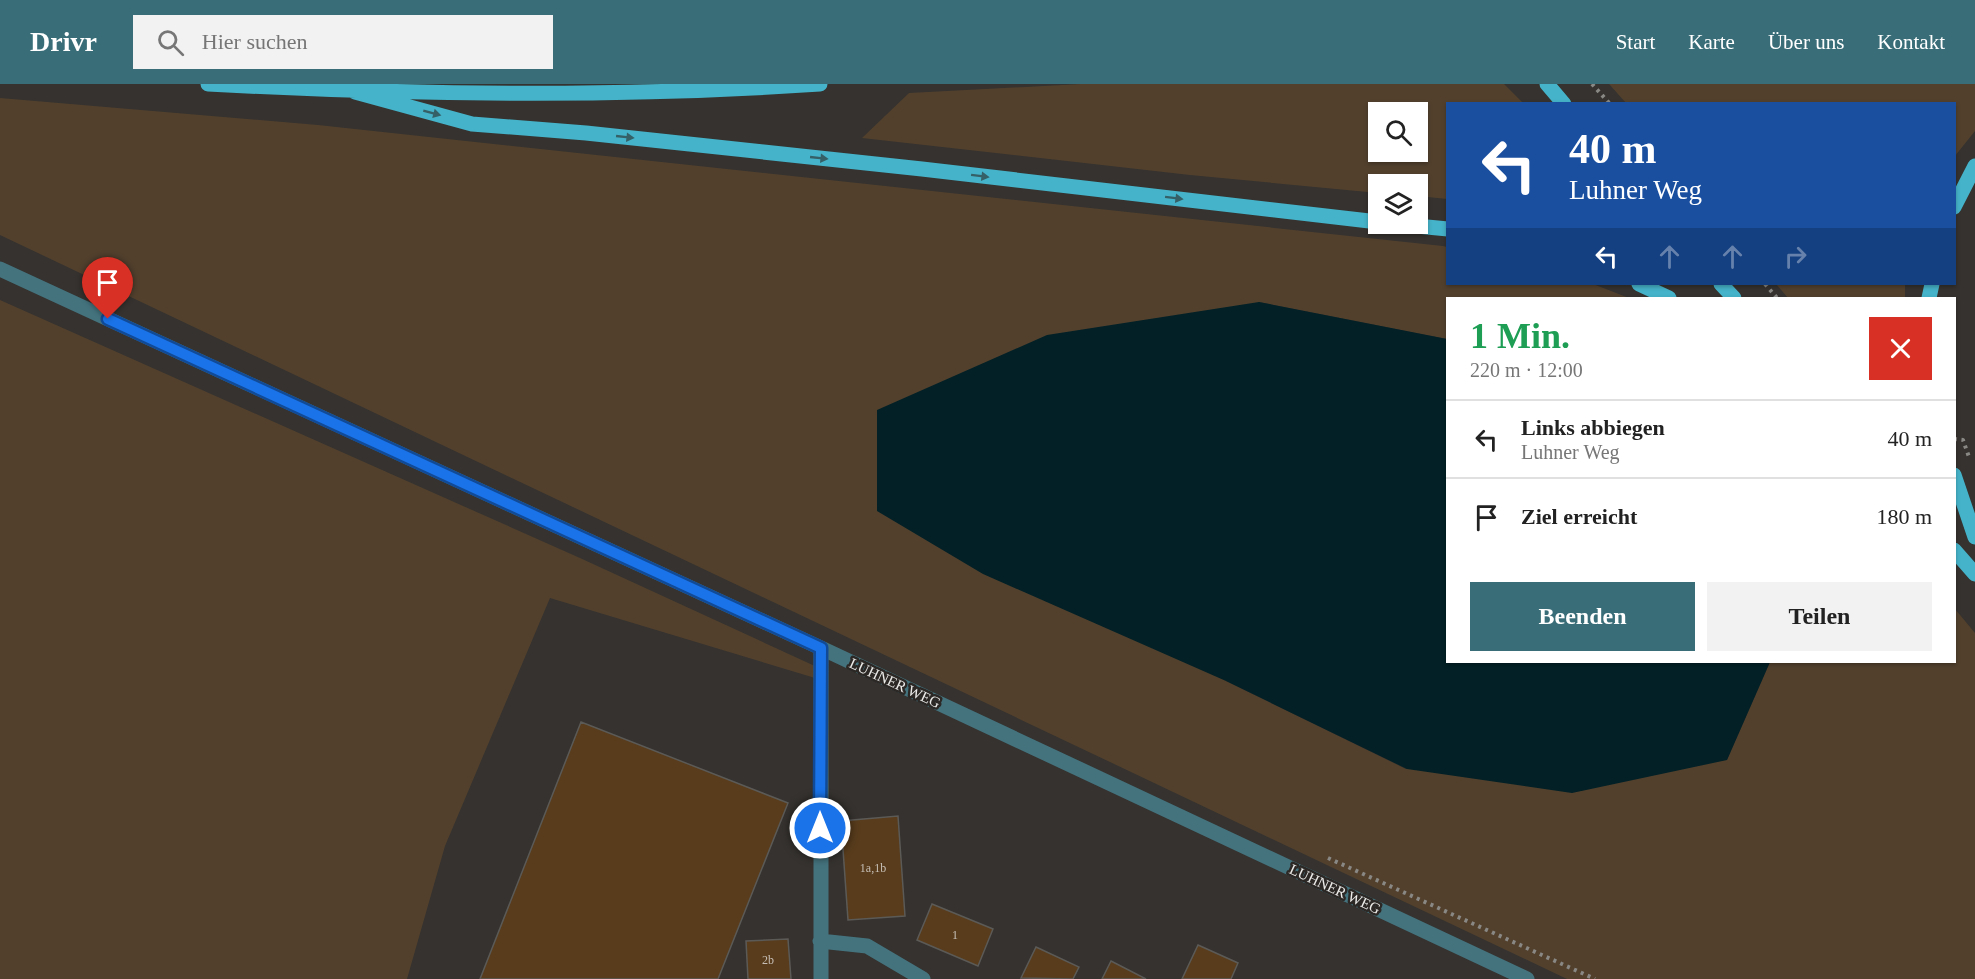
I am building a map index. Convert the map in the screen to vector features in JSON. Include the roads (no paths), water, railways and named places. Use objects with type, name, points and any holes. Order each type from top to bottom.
[{"type":"main road","points":[[208,84],[355,92],[618,94],[820,84]]},
{"type":"main road","points":[[1547,84],[1562,102]]},
{"type":"main road","points":[[355,92],[472,124],[818,158],[1368,221]]},
{"type":"main road","points":[[1956,203],[1975,166]]},
{"type":"main road","points":[[1428,228],[1446,230]]},
{"type":"main road","points":[[1642,285],[1667,297]]},
{"type":"main road","points":[[1722,285],[1733,297]]},
{"type":"main road","points":[[1956,481],[1975,537]]},
{"type":"main road","points":[[1956,552],[1975,574]]},
{"type":"street","name":"LUHNER WEG","points":[[0,269],[821,648],[1527,979]]},
{"type":"street","points":[[821,648],[821,979]]},
{"type":"street","points":[[820,941],[867,946],[923,979]]},
{"type":"water","points":[[1259,302],[1446,339],[1446,663],[1770,663],[1727,760],[1572,793],[1407,769],[1226,681],[983,574],[877,511],[877,410],[1047,335]]}]
